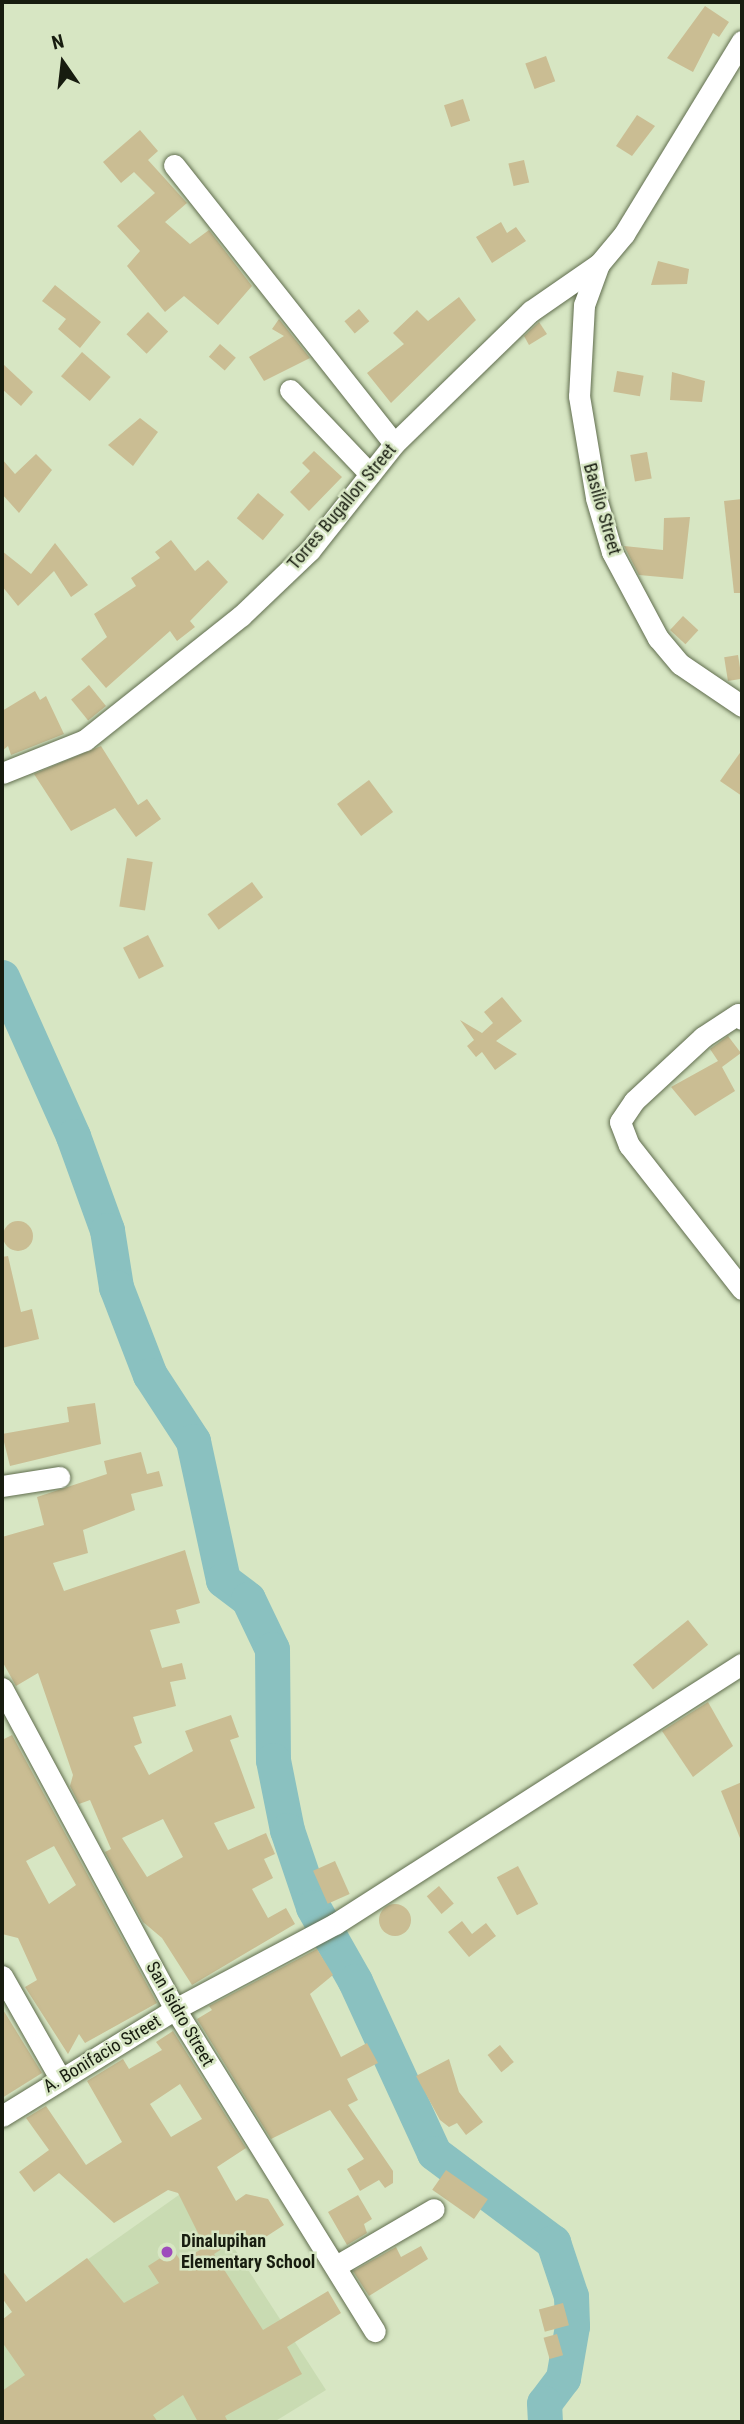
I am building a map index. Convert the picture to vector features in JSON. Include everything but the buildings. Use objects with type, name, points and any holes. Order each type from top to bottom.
[{"type":"street","points":[[599,264],[650,197],[742,41]]},
{"type":"street","points":[[174,165],[394,444]]},
{"type":"street","name":"Torres Bugallon Street","points":[[2,774],[85,740],[241,616],[310,550],[394,444],[531,311],[599,264]]},
{"type":"street","name":"Basilio Street","points":[[599,264],[584,305],[579,396],[612,552],[658,638],[680,664],[742,706]]},
{"type":"street","points":[[290,390],[370,474]]},
{"type":"street","points":[[741,1015],[634,1101],[620,1122],[629,1145],[742,1289]]},
{"type":"street","points":[[2,1486],[59,1477]]},
{"type":"street","name":"A. Bonifacio Street","points":[[2,2116],[175,2009],[335,1924],[742,1664]]},
{"type":"street","name":"San Isidro Street","points":[[2,1688],[175,2009],[375,2330]]},
{"type":"street","points":[[2,1976],[60,2078]]},
{"type":"street","points":[[336,2266],[434,2209]]},
{"type":"shaded area","name":"Dinalupihan Elementary School","points":[[193,2185],[326,2390],[274,2422],[2,2422],[2,2320]]},
{"type":"waterway","points":[[2,977],[73,1136],[107,1230],[116,1287],[150,1375],[193,1441],[223,1580],[248,1599],[272,1649],[273,1760],[287,1830],[313,1907],[355,1981],[434,2153],[553,2242],[571,2296],[572,2326],[563,2378],[544,2403],[545,2422]]},
{"type":"place","name":"Dinalupihan Elementary School","points":[[167,2252]]}]
